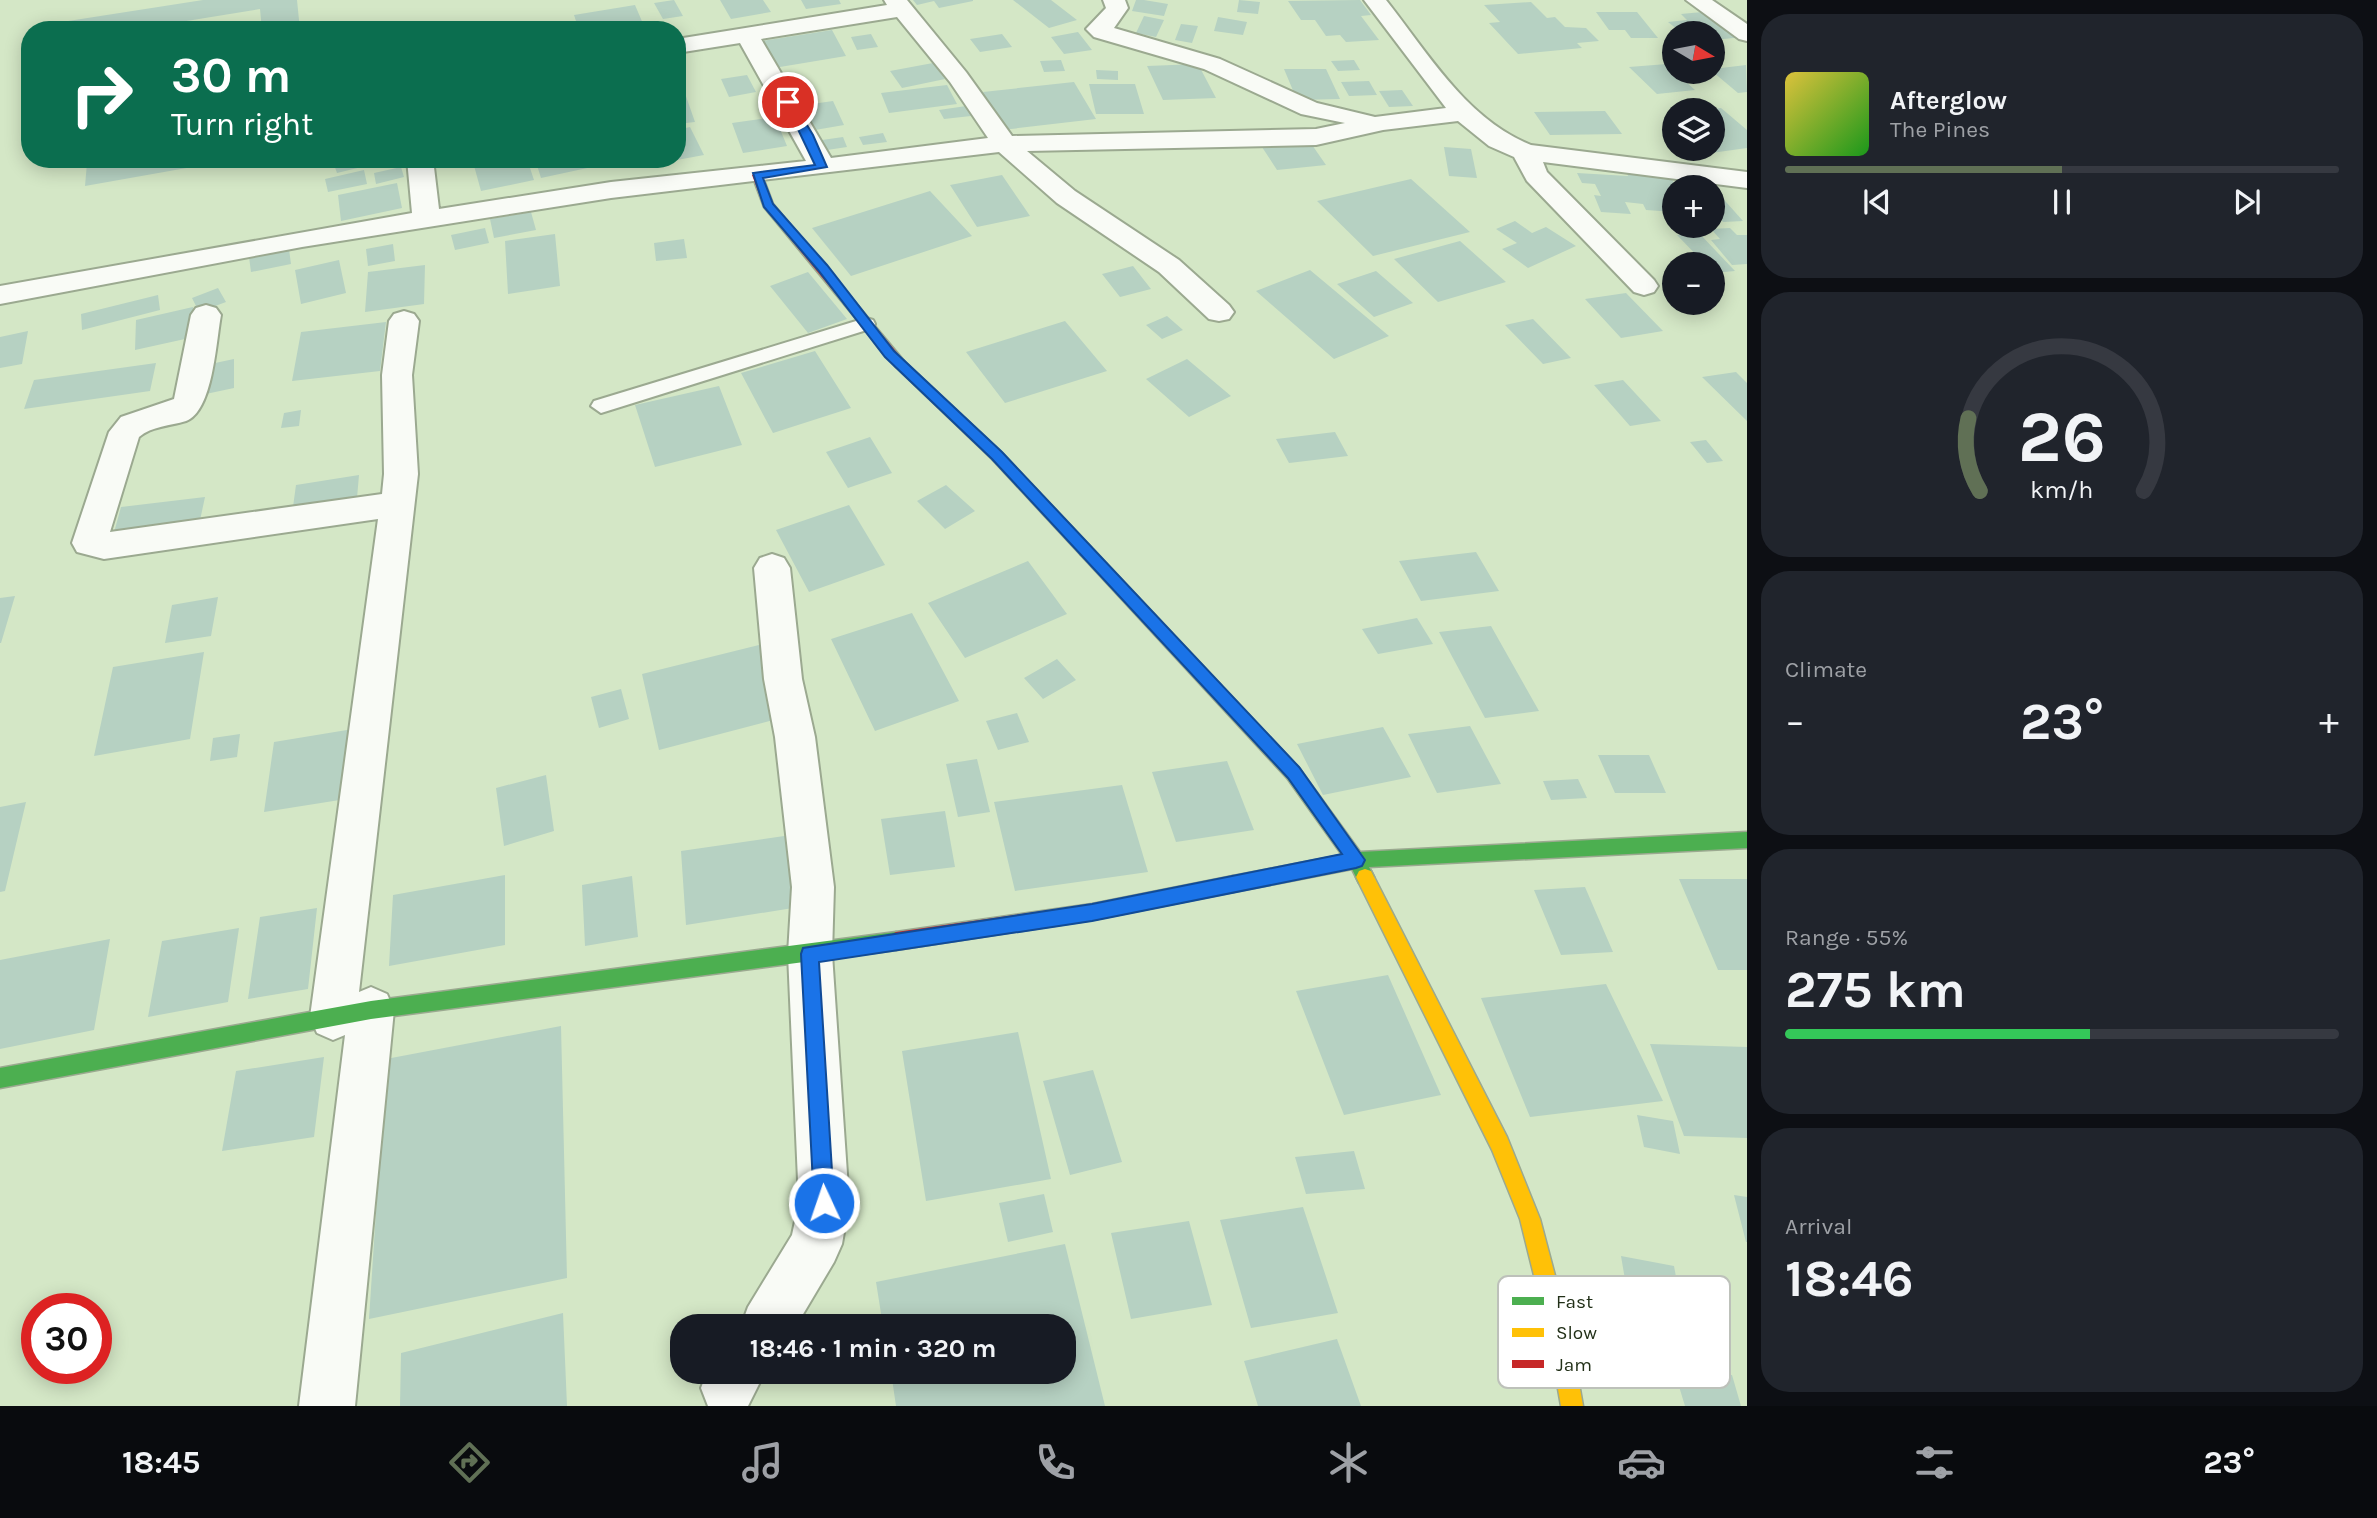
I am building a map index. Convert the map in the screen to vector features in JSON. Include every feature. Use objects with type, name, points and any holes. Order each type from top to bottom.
[{"type":"street","points":[[1114,0],[1118,8],[1106,24],[1097,29],[1101,32],[1212,64],[1310,109],[1383,123]]},
{"type":"street","points":[[1375,0],[1463,113],[1498,141],[1525,152],[1695,176],[1747,180]]},
{"type":"street","points":[[1697,0],[1747,34]]},
{"type":"street","points":[[686,44],[899,5],[958,77],[1005,144],[1047,183],[1169,266],[1219,312]]},
{"type":"street","points":[[746,33],[807,135],[821,167]]},
{"type":"street","points":[[0,295],[426,218],[608,180],[757,175],[1005,144],[1316,137],[1383,123],[1463,113]]},
{"type":"street","points":[[1525,152],[1536,175],[1644,286]]},
{"type":"street","points":[[421,168],[426,218]]},
{"type":"street","points":[[757,175],[768,205],[889,354],[997,456],[1293,772],[1356,860],[1500,1144],[1530,1219],[1545,1276]]},
{"type":"street","points":[[206,315],[186,408],[174,414],[133,422],[125,432],[89,543],[104,546],[397,504]]},
{"type":"street","points":[[327,1406],[351,1013],[401,474],[397,375],[404,321]]},
{"type":"street","points":[[772,568],[783,679],[795,737],[813,887],[810,954],[824,1203],[816,1244],[774,1314]]},
{"type":"street","points":[[0,1078],[351,1013],[810,954],[1092,912],[1356,860],[1747,840]]},
{"type":"street","points":[[1569,1388],[1572,1406]]},
{"type":"lane","points":[[601,406],[866,324]]},
{"type":"building","points":[[203,0],[297,0],[299,21],[261,21],[260,9],[186,21],[68,21]]},
{"type":"building","points":[[674,0],[683,16],[663,19],[654,3]]},
{"type":"building","points":[[720,0],[763,0],[771,12],[731,19]]},
{"type":"building","points":[[801,0],[839,0],[841,4],[806,9]]},
{"type":"building","points":[[913,0],[973,1],[939,8],[934,1],[917,5]]},
{"type":"building","points":[[1013,0],[1051,0],[1077,20],[1049,28]]},
{"type":"building","points":[[1136,0],[1168,4],[1164,16],[1132,11]]},
{"type":"building","points":[[1239,0],[1260,2],[1258,14],[1237,12]]},
{"type":"building","points":[[1360,0],[1371,15],[1361,16],[1379,40],[1346,42],[1340,35],[1326,36],[1315,20],[1301,20],[1288,1]]},
{"type":"building","points":[[1531,2],[1547,18],[1555,17],[1565,27],[1586,28],[1599,41],[1577,43],[1582,48],[1518,54],[1489,23],[1500,22],[1484,5]]},
{"type":"building","points":[[635,5],[642,21],[576,21],[574,15]]},
{"type":"building","points":[[1713,11],[1725,21],[1678,21],[1687,20],[1681,14]]},
{"type":"building","points":[[1596,12],[1637,12],[1658,38],[1631,38],[1625,30],[1609,30]]},
{"type":"building","points":[[1144,16],[1164,20],[1156,37],[1136,33]]},
{"type":"building","points":[[1218,17],[1247,22],[1243,35],[1214,31]]},
{"type":"building","points":[[1726,22],[1744,37],[1726,39]]},
{"type":"building","points":[[1181,24],[1198,26],[1192,43],[1175,40]]},
{"type":"building","points":[[832,30],[846,56],[774,68],[762,41]]},
{"type":"building","points":[[1078,32],[1092,50],[1064,54],[1051,37]]},
{"type":"building","points":[[871,34],[878,47],[857,50],[851,37]]},
{"type":"building","points":[[1002,34],[1012,47],[980,52],[970,39]]},
{"type":"building","points":[[1061,60],[1065,71],[1044,72],[1040,61]]},
{"type":"building","points":[[1354,60],[1360,70],[1338,71],[1331,61]]},
{"type":"building","points":[[933,63],[945,79],[902,88],[890,71]]},
{"type":"building","points":[[1198,64],[1216,98],[1163,100],[1147,66]]},
{"type":"building","points":[[1662,64],[1662,84],[1689,84],[1695,90],[1657,94],[1629,67]]},
{"type":"building","points":[[1746,65],[1747,92],[1738,93],[1726,83],[1726,67]]},
{"type":"building","points":[[1284,69],[1326,69],[1340,99],[1297,100]]},
{"type":"building","points":[[1096,70],[1118,71],[1118,80],[1097,79]]},
{"type":"building","points":[[747,75],[756,92],[729,97],[721,79]]},
{"type":"building","points":[[1369,81],[1377,95],[1349,96],[1341,82]]},
{"type":"building","points":[[1074,82],[1096,119],[1002,130],[983,92]]},
{"type":"building","points":[[1089,84],[1135,84],[1144,114],[1096,114]]},
{"type":"building","points":[[947,85],[957,104],[889,113],[881,93]]},
{"type":"building","points":[[1402,90],[1413,106],[1389,107],[1379,91]]},
{"type":"building","points":[[686,96],[695,122],[686,123]]},
{"type":"building","points":[[833,101],[844,125],[815,130],[805,105]]},
{"type":"building","points":[[966,106],[971,116],[944,119],[939,110]]},
{"type":"building","points":[[1605,111],[1622,134],[1550,135],[1534,112]]},
{"type":"building","points":[[1725,111],[1747,130],[1747,148],[1725,151]]},
{"type":"building","points":[[775,117],[787,146],[743,153],[732,123]]},
{"type":"building","points":[[690,127],[704,155],[686,158],[686,128]]},
{"type":"building","points":[[883,133],[887,142],[863,145],[859,137]]},
{"type":"building","points":[[843,137],[847,147],[827,150],[822,140]]},
{"type":"building","points":[[1310,142],[1326,165],[1277,170],[1262,147]]},
{"type":"building","points":[[1444,147],[1471,149],[1477,178],[1449,176]]},
{"type":"building","points":[[87,168],[187,168],[85,186]]},
{"type":"building","points":[[335,168],[357,168],[337,173]]},
{"type":"building","points":[[401,168],[404,177],[376,184],[374,173]]},
{"type":"building","points":[[475,168],[530,168],[534,180],[481,191]]},
{"type":"building","points":[[538,168],[587,168],[541,178]]},
{"type":"building","points":[[364,170],[367,184],[328,192],[325,179]]},
{"type":"building","points":[[1626,171],[1669,174],[1662,175],[1662,211],[1646,210],[1643,204],[1625,202],[1631,214],[1601,212],[1594,195],[1601,196],[1595,184],[1582,183],[1577,173],[1628,176]]},
{"type":"building","points":[[1002,175],[1030,216],[977,227],[950,185]]},
{"type":"building","points":[[1411,179],[1470,232],[1373,256],[1317,201]]},
{"type":"building","points":[[397,183],[402,208],[341,221],[338,195]]},
{"type":"building","points":[[930,191],[972,236],[851,276],[812,228]]},
{"type":"building","points":[[1725,201],[1743,221],[1725,222]]},
{"type":"building","points":[[531,212],[536,230],[494,238],[490,219]]},
{"type":"building","points":[[1515,221],[1532,233],[1546,227],[1576,246],[1528,268],[1502,249],[1517,243],[1496,229]]},
{"type":"building","points":[[485,228],[489,243],[455,250],[451,235]]},
{"type":"building","points":[[1725,228],[1730,228],[1737,235],[1747,235],[1747,264],[1732,265],[1725,257],[1725,252],[1721,252],[1711,240],[1725,238]]},
{"type":"building","points":[[555,234],[560,286],[508,294],[505,241]]},
{"type":"building","points":[[1680,238],[1704,238],[1717,252],[1693,252]]},
{"type":"building","points":[[684,239],[687,258],[656,261],[654,243]]},
{"type":"building","points":[[1460,241],[1506,282],[1438,302],[1394,259]]},
{"type":"building","points":[[393,244],[395,261],[368,266],[366,249]]},
{"type":"building","points":[[289,249],[291,264],[251,272],[249,257]]},
{"type":"building","points":[[339,260],[346,293],[301,304],[295,270]]},
{"type":"building","points":[[1725,260],[1735,271],[1725,272]]},
{"type":"building","points":[[425,265],[424,304],[365,312],[368,272]]},
{"type":"building","points":[[1133,266],[1151,289],[1120,297],[1102,274]]},
{"type":"building","points":[[1310,270],[1389,336],[1334,359],[1256,291]]},
{"type":"building","points":[[1376,271],[1413,303],[1374,317],[1337,284]]},
{"type":"building","points":[[808,272],[847,319],[808,333],[770,286]]},
{"type":"building","points":[[218,288],[226,302],[199,312],[192,298]]},
{"type":"building","points":[[1626,293],[1663,331],[1621,338],[1585,299]]},
{"type":"building","points":[[158,295],[160,310],[82,330],[81,314]]},
{"type":"building","points":[[193,307],[194,337],[135,350],[136,320]]},
{"type":"building","points":[[1167,316],[1183,330],[1162,339],[1146,325]]},
{"type":"building","points":[[1533,319],[1571,358],[1543,364],[1505,325]]},
{"type":"building","points":[[1065,321],[1107,371],[1005,403],[966,352]]},
{"type":"building","points":[[386,322],[380,371],[292,381],[301,332]]},
{"type":"building","points":[[28,331],[22,364],[0,368],[0,337]]},
{"type":"building","points":[[815,351],[851,408],[773,433],[741,373]]},
{"type":"building","points":[[234,359],[234,388],[201,395],[201,366]]},
{"type":"building","points":[[1187,359],[1231,396],[1189,417],[1146,379]]},
{"type":"building","points":[[156,363],[150,391],[24,409],[34,380]]},
{"type":"building","points":[[1736,372],[1747,383],[1747,421],[1702,377]]},
{"type":"building","points":[[1623,380],[1661,421],[1630,426],[1594,385]]},
{"type":"building","points":[[719,386],[742,445],[655,467],[635,405]]},
{"type":"building","points":[[301,410],[299,426],[281,428],[284,413]]},
{"type":"building","points":[[1335,432],[1348,456],[1289,463],[1276,439]]},
{"type":"building","points":[[870,437],[892,473],[848,488],[826,452]]},
{"type":"building","points":[[1706,440],[1723,461],[1707,463],[1690,442]]},
{"type":"building","points":[[359,475],[357,498],[293,507],[296,485]]},
{"type":"building","points":[[946,485],[975,511],[945,529],[917,501]]},
{"type":"building","points":[[205,497],[199,525],[113,536],[121,507]]},
{"type":"building","points":[[849,505],[885,565],[809,592],[776,530]]},
{"type":"building","points":[[1476,552],[1499,591],[1421,601],[1399,561]]},
{"type":"building","points":[[1028,561],[1067,614],[965,658],[928,603]]},
{"type":"building","points":[[15,596],[1,643],[0,643],[0,598]]},
{"type":"building","points":[[218,597],[211,636],[165,643],[172,605]]},
{"type":"building","points":[[912,613],[959,701],[875,731],[831,639]]},
{"type":"building","points":[[1417,618],[1433,644],[1378,654],[1362,629]]},
{"type":"building","points":[[1491,626],[1539,711],[1485,718],[1439,632]]},
{"type":"building","points":[[763,644],[785,717],[659,750],[642,674]]},
{"type":"building","points":[[204,652],[190,739],[94,756],[113,667]]},
{"type":"building","points":[[1057,659],[1076,680],[1043,699],[1024,678]]},
{"type":"building","points":[[621,689],[629,719],[599,728],[591,697]]},
{"type":"building","points":[[1017,713],[1029,742],[998,750],[986,721]]},
{"type":"building","points":[[1470,726],[1501,784],[1437,793],[1408,734]]},
{"type":"building","points":[[1383,727],[1411,777],[1323,795],[1297,744]]},
{"type":"building","points":[[353,729],[346,799],[264,812],[274,742]]},
{"type":"building","points":[[240,734],[237,757],[210,761],[213,738]]},
{"type":"building","points":[[1598,755],[1649,755],[1666,793],[1615,793]]},
{"type":"building","points":[[977,759],[990,812],[958,817],[946,764]]},
{"type":"building","points":[[1227,761],[1254,830],[1176,842],[1152,772]]},
{"type":"building","points":[[546,775],[554,831],[504,846],[496,788]]},
{"type":"building","points":[[1578,779],[1587,798],[1551,800],[1543,781]]},
{"type":"building","points":[[1122,785],[1148,872],[1015,891],[994,802]]},
{"type":"building","points":[[26,802],[5,891],[0,892],[0,807]]},
{"type":"building","points":[[945,811],[955,867],[890,875],[881,819]]},
{"type":"building","points":[[791,835],[799,907],[686,925],[681,851]]},
{"type":"building","points":[[505,875],[505,945],[389,966],[393,895]]},
{"type":"building","points":[[632,876],[638,937],[585,946],[582,885]]},
{"type":"building","points":[[1679,879],[1747,879],[1747,970],[1718,970]]},
{"type":"building","points":[[1585,887],[1613,952],[1561,955],[1534,890]]},
{"type":"building","points":[[317,908],[308,989],[248,999],[260,917]]},
{"type":"building","points":[[239,928],[228,1002],[148,1017],[162,941]]},
{"type":"building","points":[[110,939],[94,1030],[0,1049],[0,960]]},
{"type":"building","points":[[1388,975],[1441,1095],[1344,1115],[1296,991]]},
{"type":"building","points":[[1606,984],[1663,1101],[1530,1117],[1481,998]]},
{"type":"building","points":[[561,1026],[567,1278],[369,1319],[386,1059]]},
{"type":"building","points":[[1018,1032],[1051,1179],[926,1201],[902,1051]]},
{"type":"building","points":[[1650,1044],[1747,1047],[1747,1138],[1684,1136]]},
{"type":"building","points":[[324,1057],[314,1137],[222,1151],[236,1071]]},
{"type":"building","points":[[1093,1070],[1122,1162],[1070,1175],[1043,1081]]},
{"type":"building","points":[[1637,1115],[1673,1121],[1680,1154],[1644,1147]]},
{"type":"building","points":[[1354,1151],[1365,1189],[1306,1194],[1295,1157]]},
{"type":"building","points":[[1044,1194],[1053,1232],[1008,1242],[999,1203]]},
{"type":"building","points":[[1734,1195],[1747,1197],[1747,1242],[1746,1242]]},
{"type":"building","points":[[1303,1207],[1338,1313],[1251,1328],[1220,1220]]},
{"type":"building","points":[[1189,1221],[1212,1305],[1131,1319],[1111,1233]]},
{"type":"building","points":[[1065,1244],[1105,1406],[896,1406],[893,1384],[1076,1384],[1076,1314],[881,1314],[876,1282]]},
{"type":"building","points":[[1621,1256],[1674,1266],[1676,1276],[1624,1276]]},
{"type":"building","points":[[563,1313],[567,1406],[400,1406],[401,1353]]},
{"type":"building","points":[[1337,1339],[1361,1406],[1258,1406],[1244,1361]]},
{"type":"building","points":[[1732,1375],[1741,1406],[1685,1406],[1680,1388],[1730,1388]]},
{"type":"traffic: fast","points":[[1086,551],[1293,773],[1356,860],[1365,877]]},
{"type":"traffic: fast","points":[[1233,884],[1356,860],[1747,840]]},
{"type":"traffic: fast","points":[[0,1078],[371,1010],[896,941]]},
{"type":"traffic: slow","points":[[900,364],[997,456],[1086,551]]},
{"type":"traffic: slow","points":[[1365,877],[1500,1144],[1530,1219],[1545,1276]]},
{"type":"traffic: slow","points":[[1569,1388],[1572,1406]]},
{"type":"traffic: jam","points":[[757,175],[768,205],[900,364]]},
{"type":"traffic: jam","points":[[896,941],[1092,912],[1233,884]]},
{"type":"route","points":[[788,102],[821,167],[757,175],[768,205],[822,268],[889,354],[997,456],[1293,772],[1356,860],[1092,912],[810,954],[824,1203]]}]
